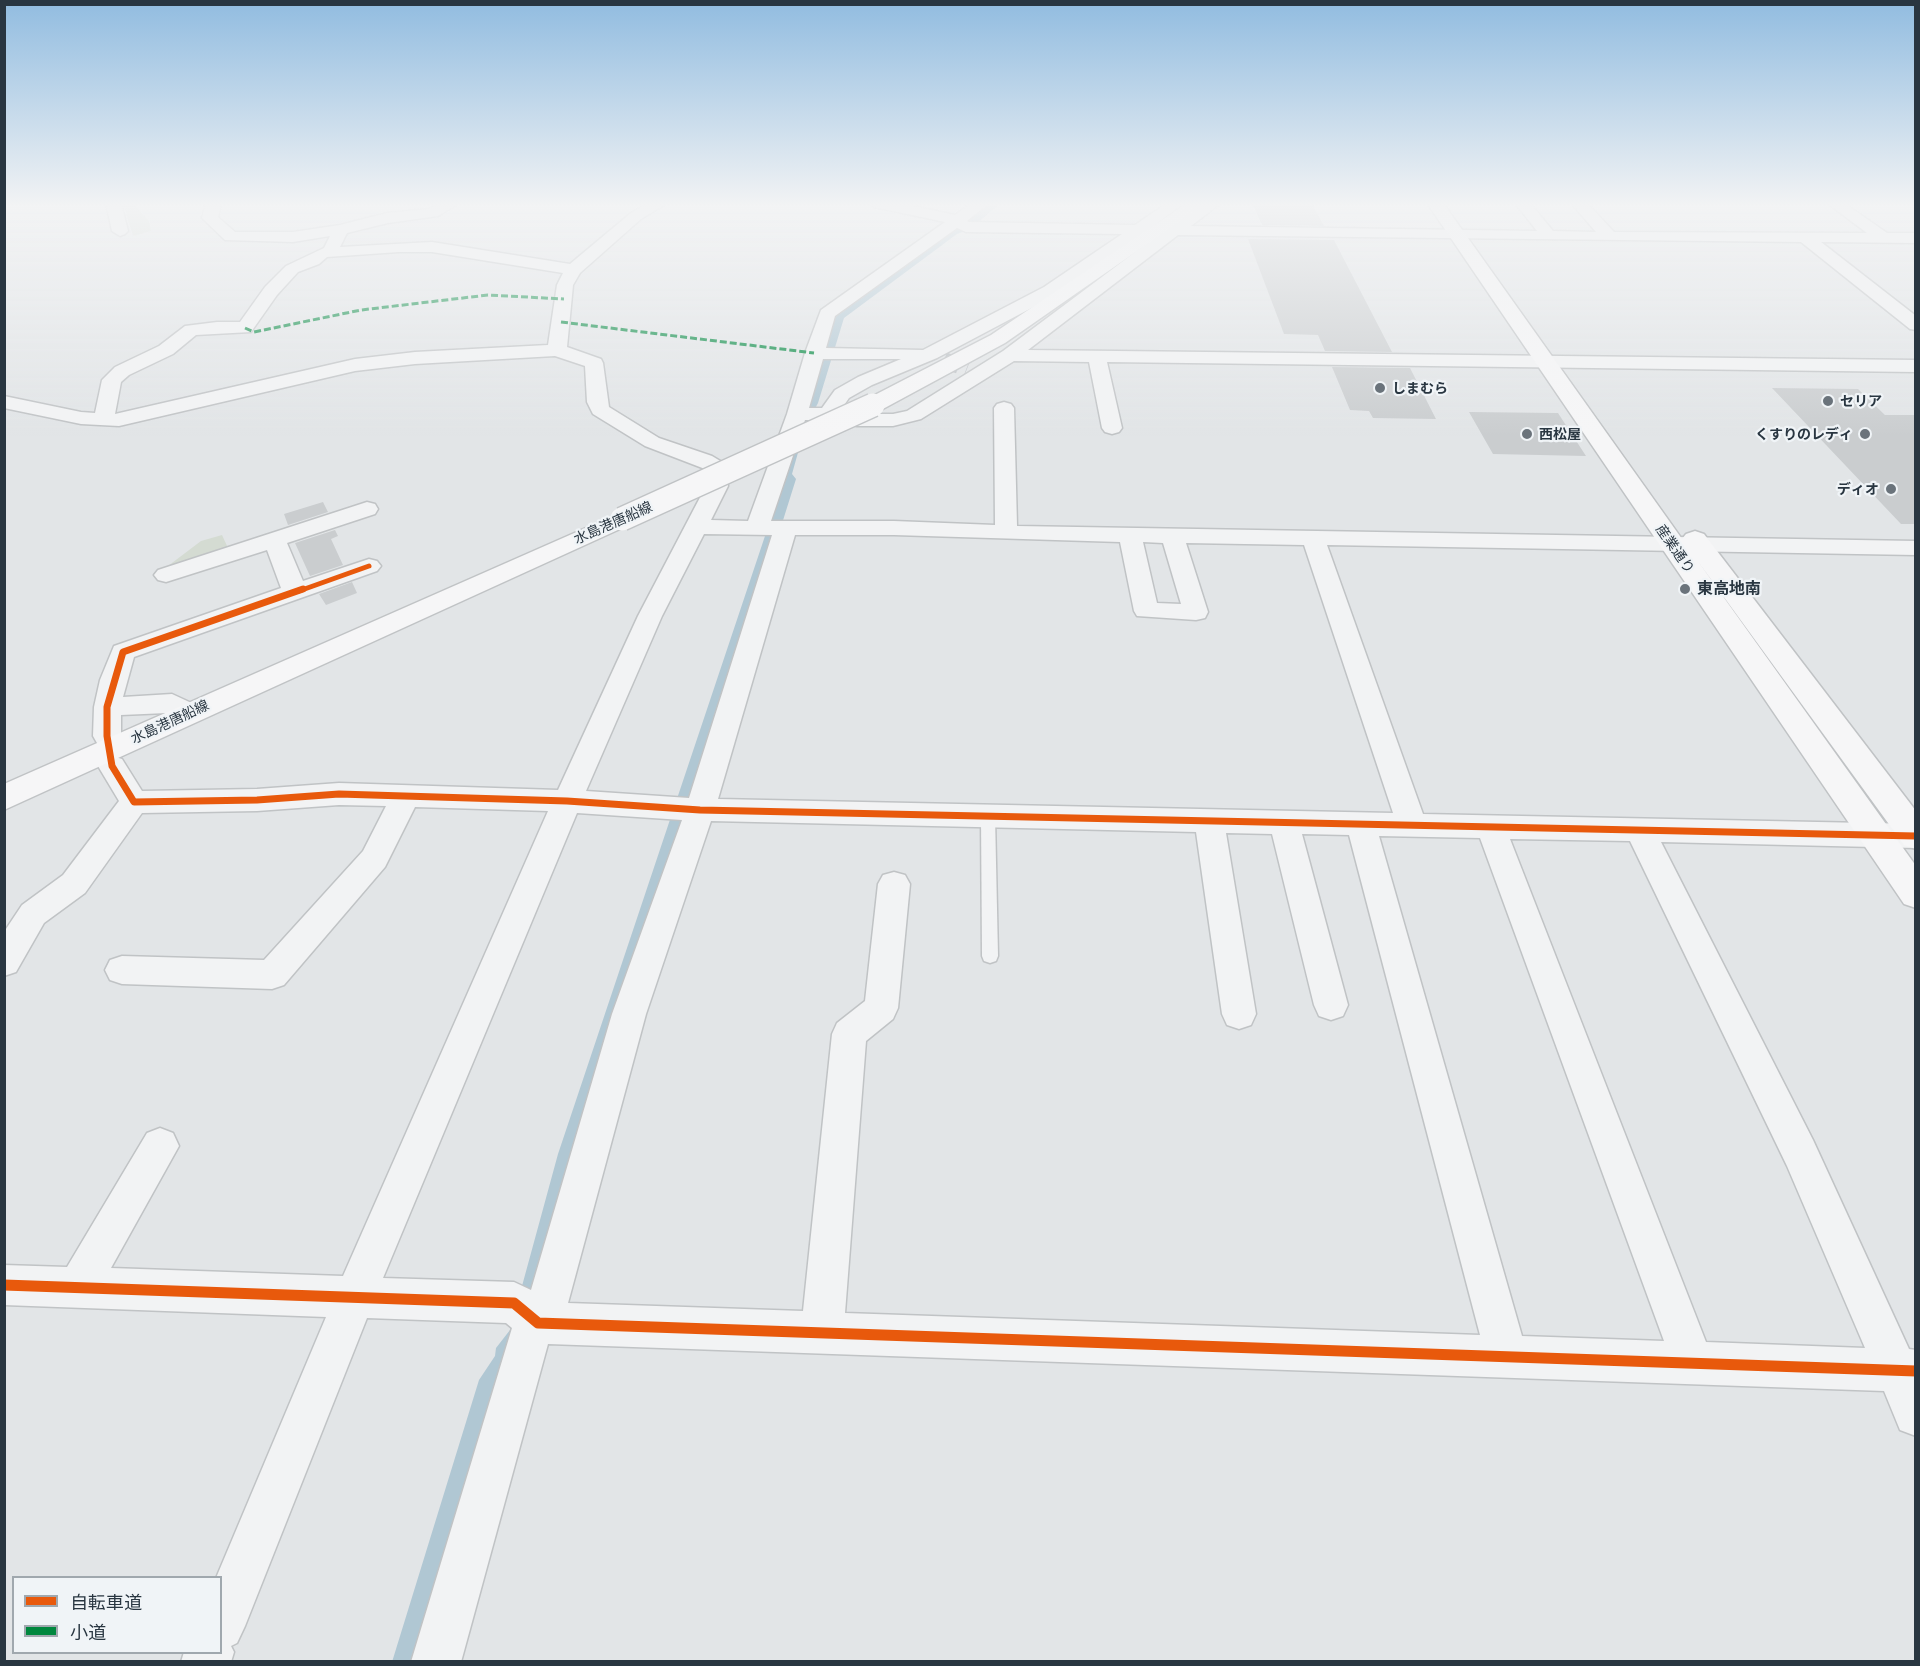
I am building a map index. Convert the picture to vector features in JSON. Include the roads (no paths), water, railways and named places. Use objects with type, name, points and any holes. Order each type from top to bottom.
[{"type":"street","points":[[105,420],[112,380],[122,371],[166,350],[191,330],[217,327],[245,328],[281,281]]},
{"type":"street","points":[[557,350],[567,281]]},
{"type":"street","points":[[436,1662],[529,1337],[548,1302],[630,1014],[700,810],[814,353],[827,314],[874,281]]},
{"type":"street","points":[[828,414],[842,394],[865,381],[937,357],[1065,281]]},
{"type":"street","name":"水島港唐船線","points":[[4,798],[873,405],[998,339],[1089,281]]},
{"type":"street","points":[[797,414],[828,414],[857,420],[893,420],[914,414],[974,372],[1010,355],[1104,281]]},
{"type":"street","name":"産業通り","points":[[1499,281],[1555,361],[1671,544],[1916,894]]},
{"type":"street","points":[[1860,281],[1916,325]]},
{"type":"street","points":[[4,402],[81,418],[119,420],[355,365],[415,358],[557,350],[594,363],[597,402],[600,410],[652,442],[705,460],[715,466],[717,486],[650,616],[567,801],[356,1296],[222,1621]]},
{"type":"street","points":[[814,353],[937,357]]},
{"type":"street","points":[[1010,355],[1916,366]]},
{"type":"street","points":[[1097,357],[1112,428]]},
{"type":"street","name":"産業通り","points":[[1555,361],[1698,544],[1916,836]]},
{"type":"street","points":[[1004,408],[1006,532]]},
{"type":"street","points":[[166,575],[367,509]]},
{"type":"street","points":[[696,527],[1916,548]]},
{"type":"street","points":[[1130,535],[1146,611],[1196,612],[1172,536]]},
{"type":"street","points":[[1313,538],[1412,825]]},
{"type":"street","points":[[273,539],[295,592]]},
{"type":"street","points":[[107,736],[107,707],[123,652],[369,566]]},
{"type":"street","points":[[107,707],[172,703],[188,713]]},
{"type":"street","points":[[112,766],[134,802]]},
{"type":"street","points":[[134,802],[257,800],[339,794],[567,801],[700,810],[1916,836]]},
{"type":"street","points":[[122,970],[272,975],[374,860],[406,796]]},
{"type":"street","points":[[4,962],[33,914],[74,884],[134,802]]},
{"type":"street","points":[[1209,820],[1239,1014]]},
{"type":"street","points":[[1284,822],[1331,1005]]},
{"type":"street","points":[[1361,824],[1507,1357]]},
{"type":"street","points":[[1491,827],[1693,1363]]},
{"type":"street","points":[[1640,830],[1905,1371],[1916,1414]]},
{"type":"street","points":[[822,1333],[849,1034],[881,1008],[894,884]]},
{"type":"street","points":[[78,1287],[160,1146]]},
{"type":"street","points":[[4,1286],[514,1303],[538,1323],[1905,1371]]},
{"type":"lane","points":[[988,816],[990,956]]},
{"type":"water","points":[[885,281],[894,281],[844,318],[818,403],[806,426],[792,474],[796,479],[419,1661],[392,1662],[479,1380],[495,1356],[496,1348],[510,1330],[558,1154],[766,533],[774,522],[770,518],[827,349],[834,318]]},
{"type":"tunnel","points":[[944,360],[967,369]]},
{"type":"place","name":"しまむら","points":[[1380,388]]},
{"type":"place","name":"セリア","points":[[1828,401]]},
{"type":"place","name":"西松屋","points":[[1527,434]]},
{"type":"place","name":"くすりのレディ","points":[[1865,434]]},
{"type":"place","name":"ディオ","points":[[1891,489]]},
{"type":"place","name":"東高地南","points":[[1685,589]]}]
